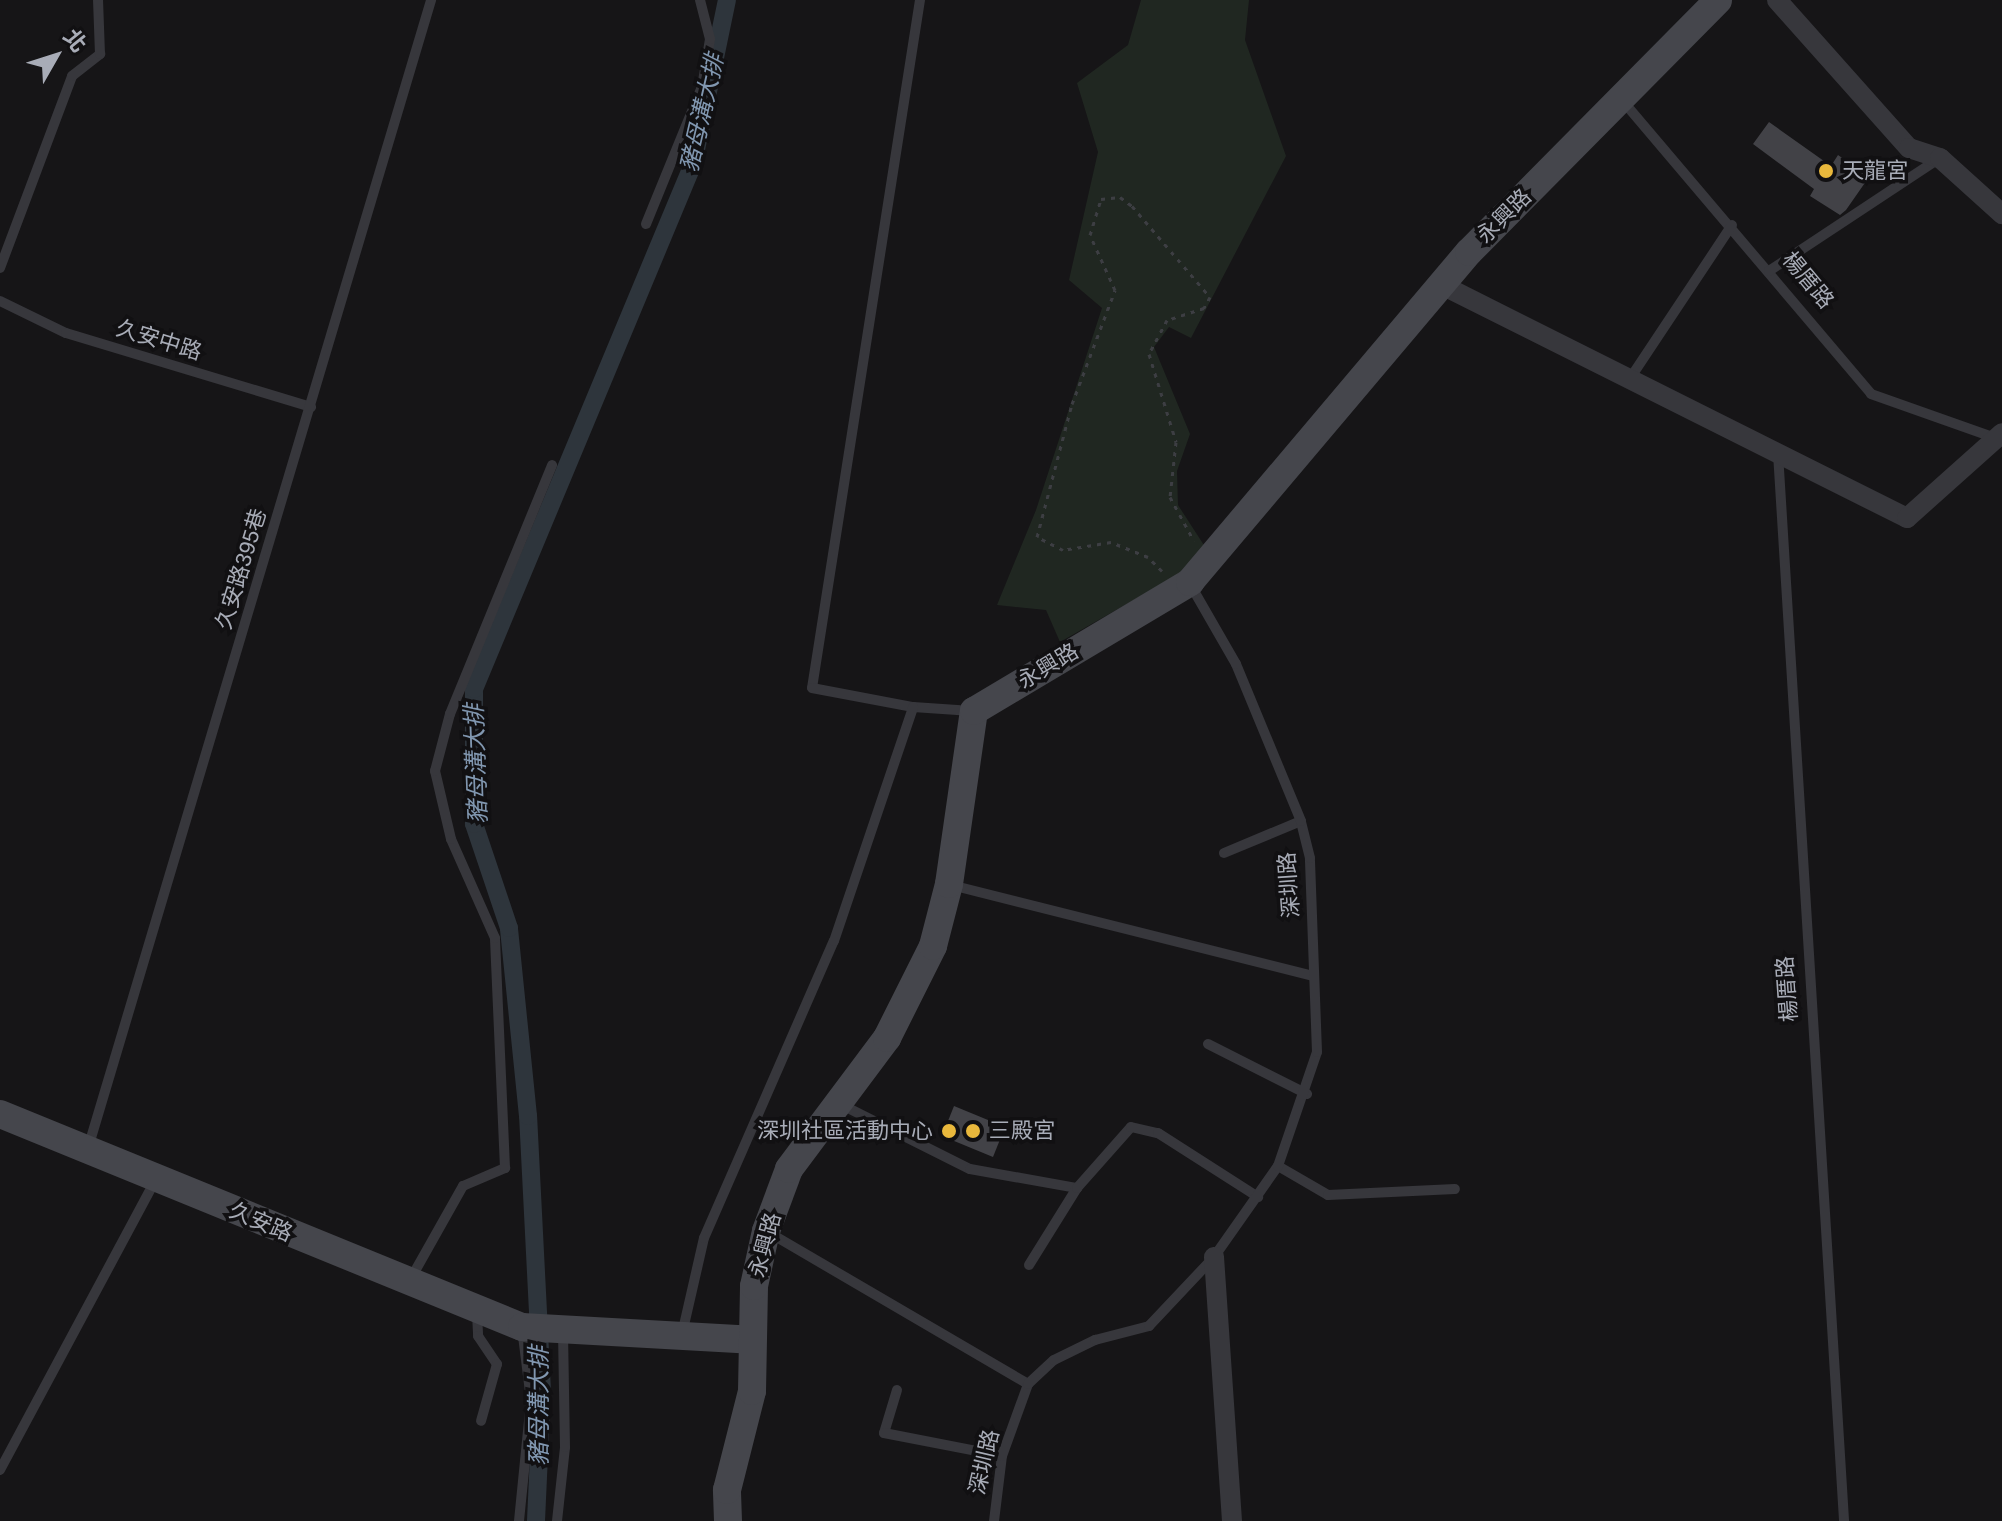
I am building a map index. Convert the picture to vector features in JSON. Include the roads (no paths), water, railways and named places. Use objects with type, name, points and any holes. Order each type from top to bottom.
[{"type":"street","name":"永興路","points":[[728,1521],[727,1490],[752,1391],[751,1340],[766,1231],[789,1169],[887,1038],[933,946],[949,884],[974,711],[1187,581],[1442,285],[1718,0]]},
{"type":"street","points":[[1777,0],[1909,148],[1940,158],[2002,214]]},
{"type":"street","name":"楊厝路","points":[[1442,285],[1627,383],[1778,453],[1907,518],[1998,435]]},
{"type":"street","name":"久安路","points":[[0,1114],[477,1312],[522,1327],[751,1340]]},
{"type":"street","points":[[1214,1257],[1232,1521]]},
{"type":"lane","points":[[0,268],[72,76],[100,54],[98,0]]},
{"type":"lane","name":"久安路395巷","points":[[87,1150],[431,0]]},
{"type":"lane","points":[[646,224],[702,87],[710,39],[700,0]]},
{"type":"lane","points":[[920,0],[812,688],[913,707],[974,711]]},
{"type":"lane","name":"楊厝路","points":[[1621,99],[1732,225],[1871,394],[1998,435]]},
{"type":"lane","points":[[1769,271],[1940,158]]},
{"type":"lane","points":[[1627,383],[1732,225]]},
{"type":"lane","name":"久安中路","points":[[0,301],[66,333],[311,407]]},
{"type":"lane","name":"楊厝路","points":[[1778,453],[1844,1521]]},
{"type":"lane","points":[[408,1283],[463,1186],[505,1168],[495,938],[451,839],[435,771],[450,714],[552,465]]},
{"type":"lane","name":"深圳路","points":[[994,1521],[1002,1456],[1028,1384],[1054,1360],[1081,1347],[1149,1326],[1214,1257],[1278,1166],[1307,1094],[1317,1052],[1310,858],[1301,821],[1236,664],[1187,581]]},
{"type":"lane","points":[[682,1335],[704,1238],[834,941],[913,707]]},
{"type":"lane","points":[[1224,853],[1301,821]]},
{"type":"lane","points":[[949,884],[1314,976]]},
{"type":"lane","points":[[1208,1044],[1307,1094]]},
{"type":"lane","points":[[838,1103],[970,1169],[1077,1188]]},
{"type":"lane","points":[[1029,1265],[1077,1188],[1131,1127],[1158,1133],[1258,1197]]},
{"type":"lane","points":[[1278,1166],[1328,1195],[1455,1189]]},
{"type":"lane","points":[[0,1470],[156,1178]]},
{"type":"lane","points":[[766,1231],[1028,1384]]},
{"type":"lane","points":[[477,1312],[478,1336],[497,1364],[481,1421]]},
{"type":"lane","points":[[519,1521],[531,1400],[522,1327]]},
{"type":"lane","points":[[557,1521],[565,1447],[563,1329]]},
{"type":"lane","points":[[897,1390],[884,1433],[1002,1456]]},
{"type":"waterway","name":"豬母溝大排","points":[[536,1521],[542,1391],[528,1116],[509,928],[474,824],[474,689],[693,164],[727,0]]},
{"type":"place","name":"天龍宮","points":[[1826,171]]},
{"type":"place","name":"深圳社區活動中心","points":[[949,1131]]},
{"type":"place","name":"三殿宮","points":[[973,1131]]}]
